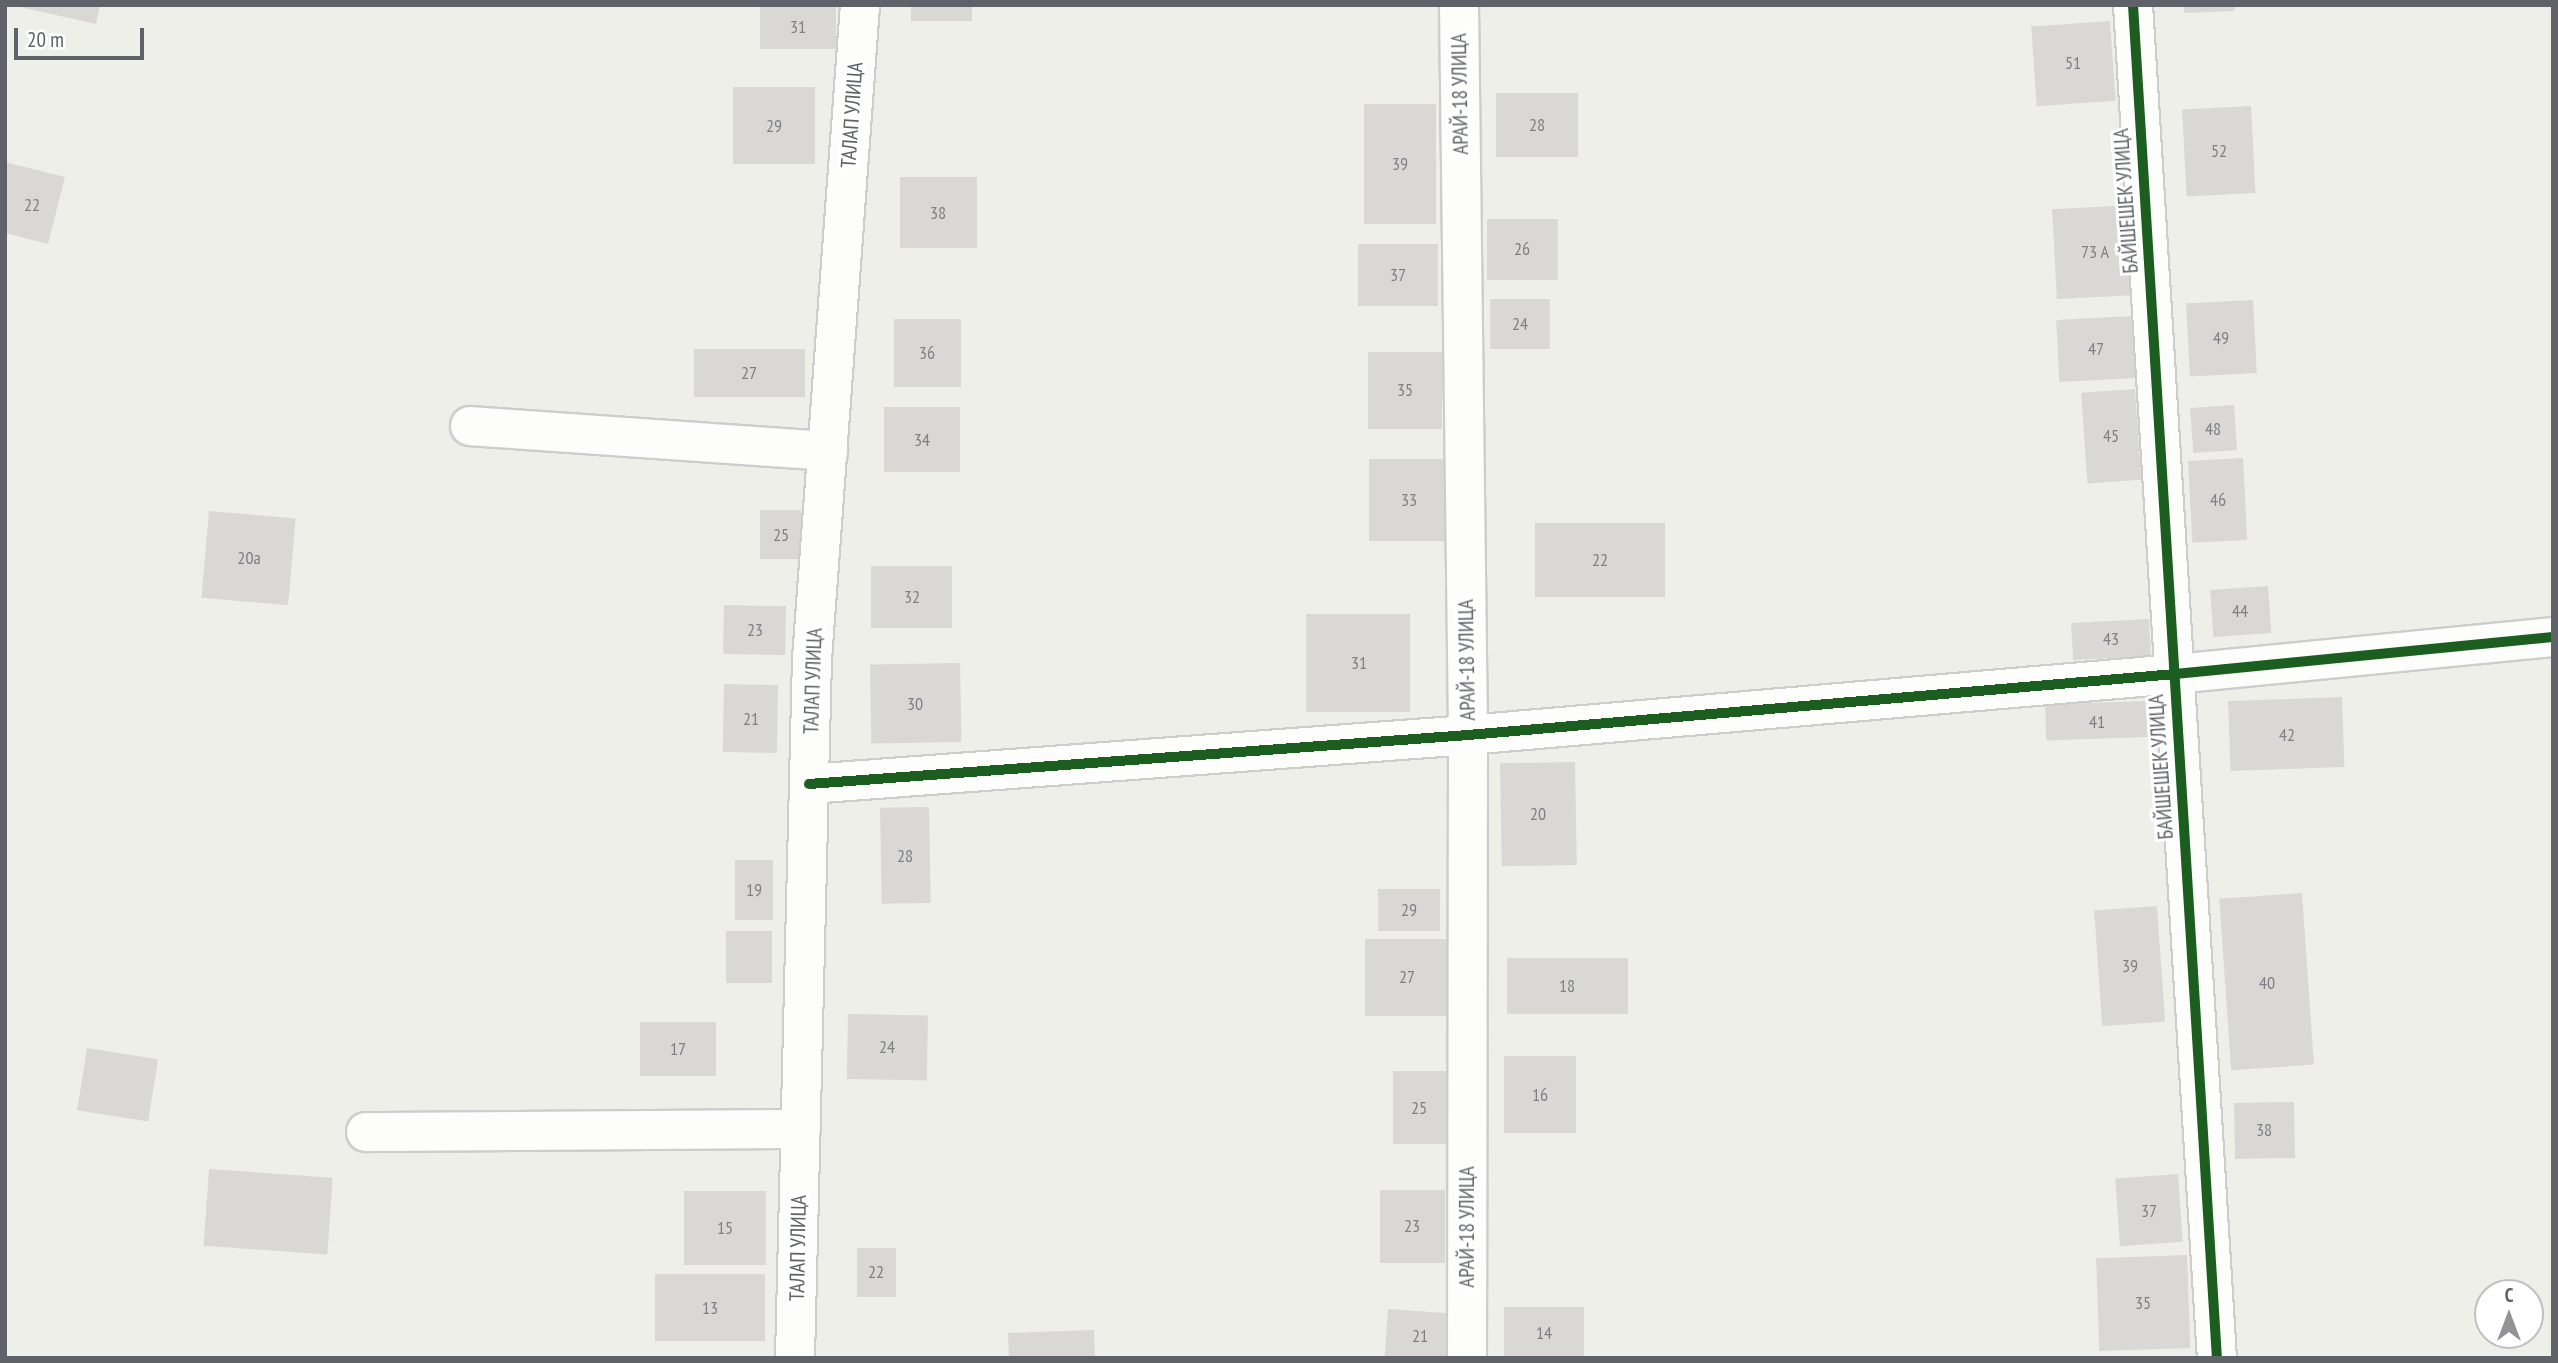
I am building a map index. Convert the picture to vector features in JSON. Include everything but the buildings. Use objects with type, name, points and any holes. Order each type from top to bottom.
[{"type":"street","name":"ТАЛАП УЛИЦА","points":[[795,1358],[812,659],[860,5]]},
{"type":"street","name":"АРАЙ-18 УЛИЦА","points":[[1459,5],[1468,734],[1467,1358]]},
{"type":"street","name":"БАЙШЕШЕК УЛИЦА","points":[[2133,5],[2217,1358]]},
{"type":"street","points":[[470,426],[828,451]]},
{"type":"street","points":[[809,784],[1468,734],[2175,674],[2553,636]]},
{"type":"street","points":[[366,1132],[801,1129]]},
{"type":"cycle path","points":[[2133,5],[2217,1358]]},
{"type":"cycle path","points":[[809,784],[1468,735],[2175,674],[2553,637]]}]
